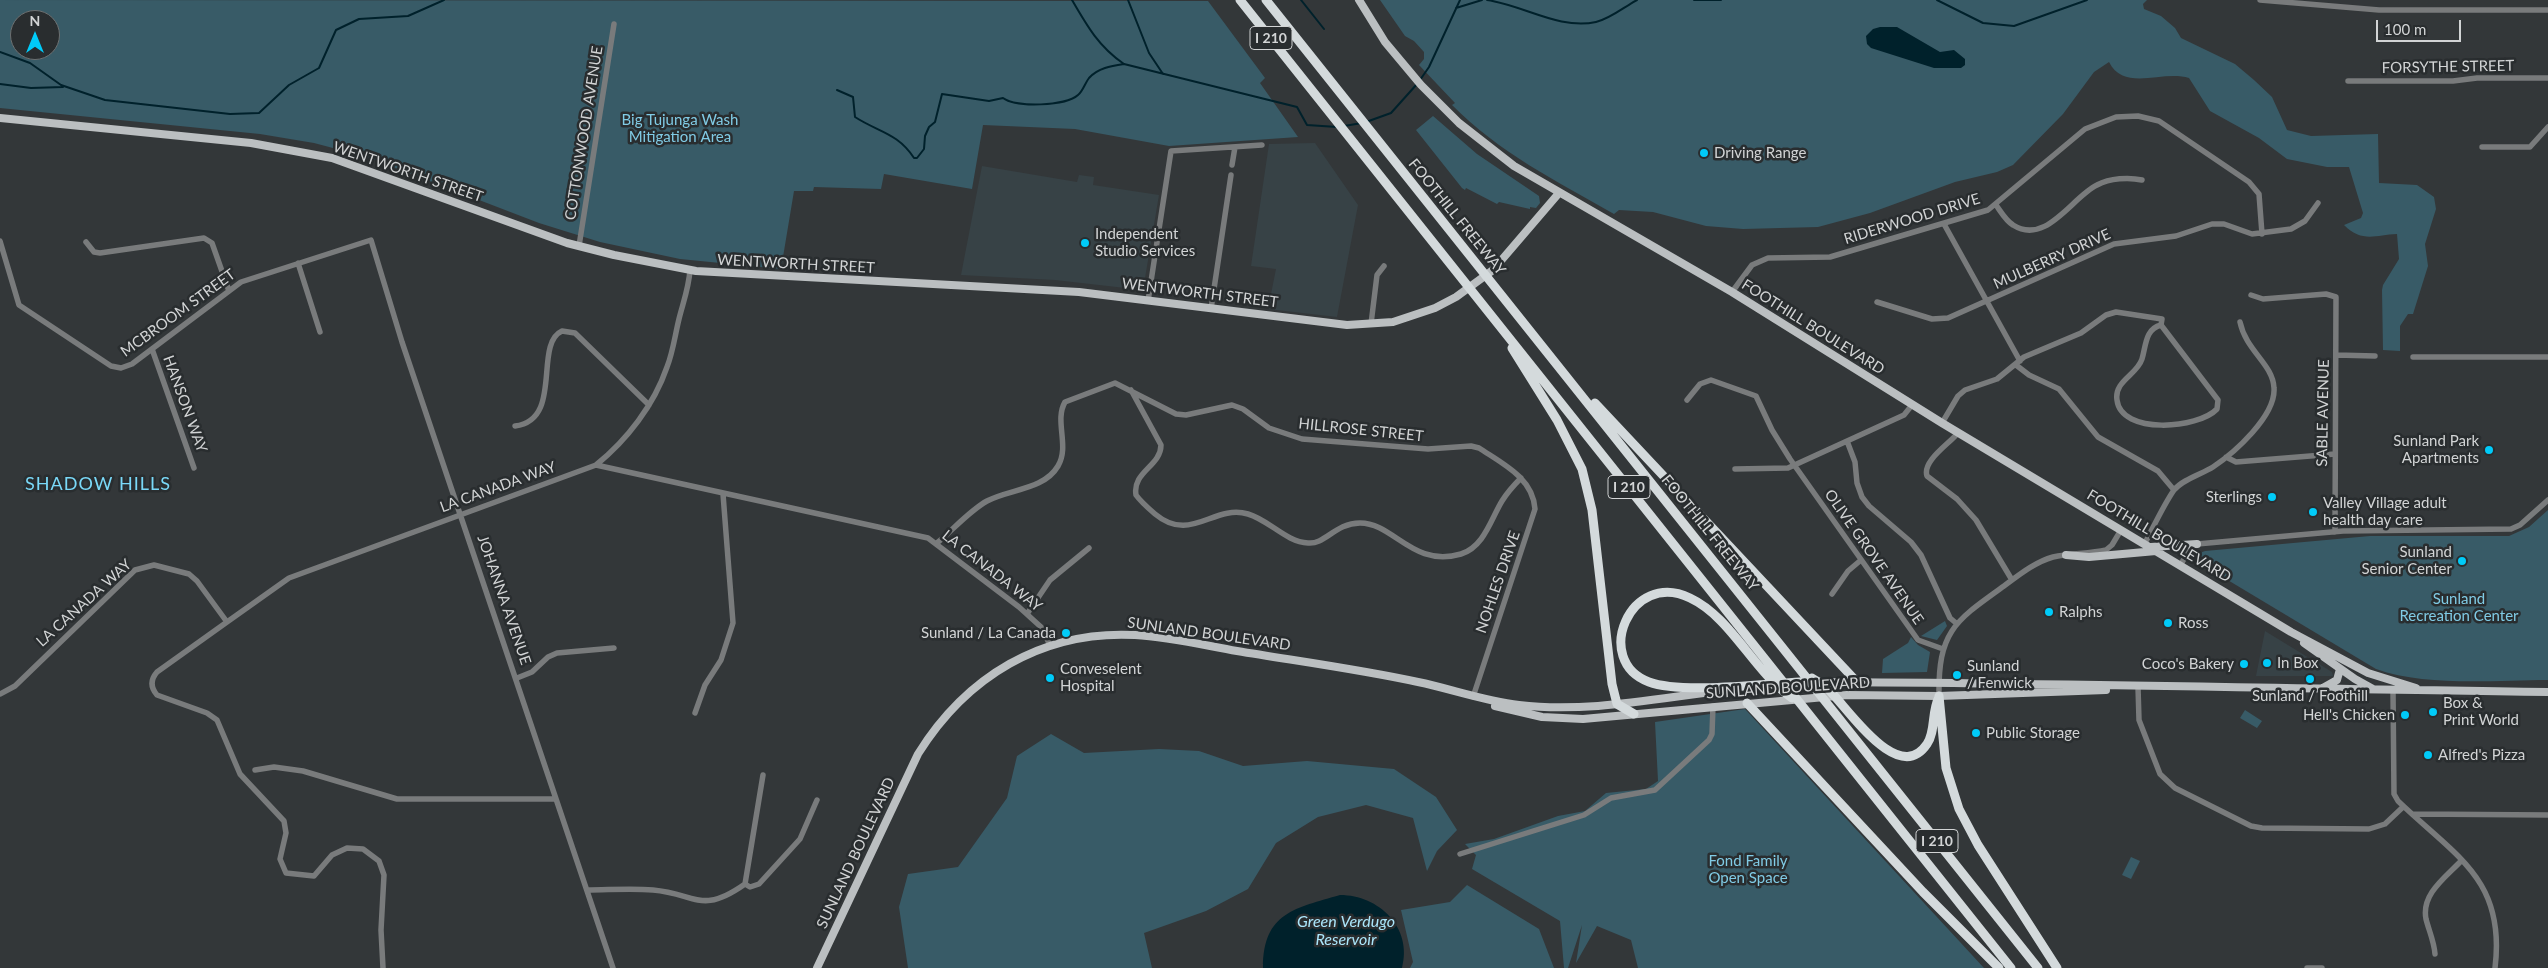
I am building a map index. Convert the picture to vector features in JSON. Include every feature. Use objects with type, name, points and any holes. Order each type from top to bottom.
[{"type":"highway","name":"I 210","points":[[1240,0],[2011,968]]},
{"type":"highway","name":"FOOTHILL FREEWAY","points":[[1266,0],[1806,674],[2038,968]]},
{"type":"highway","points":[[1486,308],[1557,420],[1582,469],[1592,510],[1612,684],[1617,704],[1622,709],[1634,714]]},
{"type":"highway","points":[[1539,342],[1670,485],[1857,682]]},
{"type":"highway","points":[[1800,682],[1705,687],[1655,684],[1640,678],[1629,667],[1621,644],[1622,626],[1630,612],[1645,598],[1663,592],[1682,594],[1698,602],[1712,614],[1760,666],[1781,690],[1800,703]]},
{"type":"highway","points":[[1806,674],[1825,687],[1884,749],[1898,755],[1912,755],[1922,750],[1930,741],[1934,707],[1940,696]]},
{"type":"highway","points":[[1940,696],[1946,768],[1959,809],[1978,845],[2058,968]]},
{"type":"highway","points":[[1747,703],[1923,892],[1999,968]]},
{"type":"main road","name":"FOOTHILL BOULEVARD","points":[[1359,0],[1385,42],[1441,106],[1494,152],[1559,193],[1732,292],[1942,424],[2181,564],[2291,632],[2382,679],[2426,691]]},
{"type":"main road","name":"WENTWORTH STREET","points":[[0,118],[251,143],[332,158],[579,246],[690,270],[1079,292],[1347,325],[1392,322],[1435,308],[1477,283],[1507,256],[1559,193]]},
{"type":"main road","points":[[2066,555],[2090,557],[2152,547],[2197,544]]},
{"type":"main road","name":"FOOTHILL BOULEVARD","points":[[2291,632],[2340,669],[2377,691],[2548,692]]},
{"type":"main road","name":"SUNLAND BOULEVARD","points":[[817,968],[918,754],[949,711],[985,679],[1019,658],[1050,645],[1094,636],[1147,636],[1419,682],[1473,697],[1543,708],[1617,704],[1800,682],[1939,682],[2377,691]]},
{"type":"main road","points":[[2316,690],[2337,680],[2340,669]]},
{"type":"main road","name":"SUNLAND BOULEVARD","points":[[1473,697],[1490,704],[1542,717],[1583,719],[1847,695],[1940,696],[2085,692],[2138,687]]},
{"type":"street","points":[[2260,0],[2379,10],[2548,10]]},
{"type":"street","name":"COTTONWOOD AVENUE","points":[[579,246],[614,24]]},
{"type":"street","name":"FORSYTHE STREET","points":[[2348,81],[2453,82],[2477,78],[2548,78]]},
{"type":"street","name":"RIDERWOOD DRIVE","points":[[1732,292],[1752,265],[1768,258],[1830,257],[1982,213],[1996,205],[2090,126],[2116,116],[2138,116],[2159,122],[2255,187],[2260,202],[2262,234]]},
{"type":"street","points":[[2482,147],[2530,147],[2548,128]]},
{"type":"street","points":[[1148,301],[1171,151],[1262,145]]},
{"type":"street","points":[[1232,165],[1235,147]]},
{"type":"street","points":[[1211,309],[1231,175]]},
{"type":"street","points":[[1996,205],[2015,226],[2026,230],[2037,229],[2052,222],[2098,184],[2132,178],[2142,180]]},
{"type":"street","name":"MULBERRY DRIVE","points":[[1877,302],[1938,319],[1948,318],[2123,241],[2176,236],[2212,224],[2224,224],[2247,233],[2262,234],[2295,228],[2305,220],[2318,203]]},
{"type":"street","points":[[1944,224],[1988,302],[2018,363],[2029,375],[2059,389],[2098,437],[2158,471],[2174,490]]},
{"type":"street","points":[[86,242],[94,252],[100,252],[204,238],[212,243],[229,291]]},
{"type":"street","name":"MCBROOM STREET","points":[[0,241],[19,305],[114,367],[127,367],[229,291],[250,278],[371,240]]},
{"type":"street","name":"JOHANNA AVENUE","points":[[371,240],[402,342],[517,678],[613,968]]},
{"type":"street","points":[[298,263],[320,332]]},
{"type":"street","points":[[1371,324],[1377,275],[1384,266]]},
{"type":"street","points":[[596,466],[615,450],[649,405],[668,365],[690,280],[690,270]]},
{"type":"street","name":"SABLE AVENUE","points":[[2251,295],[2263,299],[2334,295],[2337,301],[2335,532]]},
{"type":"street","points":[[1942,424],[1961,393],[1969,388],[1998,379],[2018,363],[2043,348],[2081,333],[2112,313],[2161,322],[2218,400],[2217,409],[2212,414],[2182,424],[2145,423],[2134,421],[2118,406],[2118,388],[2139,366],[2148,335],[2161,322]]},
{"type":"street","points":[[2152,547],[2174,490],[2226,457],[2260,422],[2270,407],[2274,396],[2271,375],[2246,341],[2240,322]]},
{"type":"street","points":[[515,426],[530,422],[539,412],[553,340],[562,330],[575,333],[649,405]]},
{"type":"street","name":"HANSON WAY","points":[[152,349],[194,468]]},
{"type":"street","points":[[2336,355],[2375,356]]},
{"type":"street","points":[[2413,357],[2548,358]]},
{"type":"street","name":"OLIVE GROVE AVENUE","points":[[1687,400],[1700,384],[1711,380],[1753,394],[1760,401],[1772,430],[1795,466],[1918,640],[1943,649]]},
{"type":"street","name":"HILLROSE STREET","points":[[937,543],[987,502],[1020,490],[1052,474],[1060,463],[1062,453],[1061,418],[1065,402],[1115,383],[1176,414],[1186,415],[1232,405],[1243,410],[1269,428],[1302,439],[1428,449],[1470,446],[1479,448],[1521,478]]},
{"type":"street","points":[[1131,390],[1161,445],[1160,454],[1137,482],[1136,495],[1158,516],[1176,526],[1190,525],[1225,514],[1239,512],[1259,518],[1290,537],[1309,544],[1321,541],[1341,526],[1361,523],[1376,527],[1419,552],[1435,556],[1454,555],[1469,550],[1484,534],[1502,501],[1521,478]]},
{"type":"street","points":[[1735,469],[1788,468],[1795,466],[1904,415],[1912,405]]},
{"type":"street","points":[[1958,433],[1947,446],[1929,461],[1926,467],[1927,476],[1957,499],[1976,520],[2012,580]]},
{"type":"street","points":[[1847,441],[1855,462],[1857,483],[1862,497],[1869,506],[1911,542],[1921,555],[1950,618],[1956,623]]},
{"type":"street","points":[[2226,457],[2236,462],[2335,454]]},
{"type":"street","name":"LA CANADA WAY","points":[[0,694],[15,686],[93,608],[135,570],[154,566],[189,574],[197,581],[227,622],[289,578],[461,513],[596,466],[919,536],[937,543],[1027,614],[1044,631],[1050,645]]},
{"type":"street","name":"NOHLES DRIVE","points":[[1473,697],[1533,519],[1535,509],[1533,495],[1521,478]]},
{"type":"street","points":[[695,714],[705,685],[722,660],[733,624],[723,494]]},
{"type":"street","points":[[2181,564],[2191,547],[2197,544],[2335,532],[2505,530],[2520,525],[2548,500]]},
{"type":"street","points":[[1940,696],[1939,668],[1943,649],[1956,623],[2036,564],[2066,555],[2106,550],[2112,545],[2121,530]]},
{"type":"street","points":[[1027,614],[1050,580],[1089,548]]},
{"type":"street","points":[[1832,594],[1848,571],[1861,560]]},
{"type":"street","points":[[227,622],[157,672],[152,678],[152,688],[157,695],[207,713],[217,720],[243,779],[284,821],[286,833],[280,859],[286,873],[289,875],[314,876],[332,855],[347,848],[363,849],[379,861],[384,875],[380,930],[383,968]]},
{"type":"street","points":[[517,678],[532,672],[548,657],[557,653],[614,648]]},
{"type":"street","points":[[2138,687],[2139,720],[2164,780],[2175,788],[2251,826],[2268,828],[2369,829],[2385,824],[2404,806]]},
{"type":"street","points":[[2393,691],[2393,787],[2396,799],[2480,881],[2491,902],[2496,925],[2495,968]]},
{"type":"street","points":[[1460,854],[1584,815],[1611,798],[1655,790],[1709,740],[1712,734],[1713,706]]},
{"type":"street","points":[[255,770],[274,766],[303,772],[397,799],[556,798]]},
{"type":"street","points":[[587,890],[652,890],[702,902],[728,896],[745,884],[763,775]]},
{"type":"street","points":[[745,884],[750,887],[759,884],[800,839],[817,800]]},
{"type":"street","points":[[2412,814],[2548,815]]},
{"type":"street","points":[[2435,954],[2434,938],[2426,915],[2427,900],[2434,889],[2461,861]]},
{"type":"street","points":[[2307,968],[2322,968]]},
{"type":"shaded area","points":[[1315,143],[1358,205],[1337,317],[1268,309],[1276,269],[1251,266],[1269,144]]},
{"type":"shaded area","points":[[982,166],[1077,182],[1079,175],[1094,177],[1093,185],[1159,195],[1143,290],[1055,280],[961,275]]},
{"type":"shaded area","points":[[2265,631],[2332,672],[2333,676],[2256,676]]},
{"type":"green space","name":"Big Tujunga Wash Mitigation Area","points":[[0,0],[1208,1],[1265,78],[1260,83],[1298,137],[1169,146],[1075,129],[983,125],[972,189],[884,174],[881,189],[814,187],[813,191],[794,191],[781,269],[680,259],[600,242],[539,223],[367,157],[314,143],[260,134],[0,108]]},
{"type":"green space","points":[[1380,0],[2147,0],[2143,4],[2144,9],[2161,16],[2175,28],[2181,38],[2235,64],[2254,80],[2272,97],[2287,130],[2311,136],[2378,134],[2379,183],[2417,185],[2434,197],[2436,209],[2425,244],[2428,266],[2413,314],[2408,314],[2400,326],[2400,351],[2383,350],[2382,290],[2383,285],[2399,259],[2397,234],[2363,236],[2351,231],[2344,225],[2361,218],[2363,213],[2349,167],[2327,167],[2287,159],[2259,138],[2210,111],[2189,78],[2167,76],[2134,78],[2124,76],[2116,71],[2109,62],[2094,72],[2063,114],[2013,165],[1997,172],[1955,182],[1870,213],[1818,227],[1743,229],[1706,226],[1653,212],[1619,210],[1614,214],[1529,165],[1470,122],[1452,105],[1455,103],[1419,65],[1424,59],[1424,52],[1414,41],[1405,36]]},
{"type":"green space","points":[[1433,116],[1477,154],[1539,196],[1540,203],[1536,208],[1530,207],[1530,209],[1499,202],[1497,204],[1466,188],[1465,190],[1462,188],[1416,130]]},
{"type":"green space","name":"Sunland Recreation Center","points":[[2548,510],[2548,680],[2438,680],[2396,675],[2376,669],[2196,561],[2197,554],[2205,551],[2370,536],[2509,536],[2529,527]]},
{"type":"green space","points":[[1945,621],[1947,626],[1937,640],[1921,636]]},
{"type":"green space","points":[[1911,637],[1918,645],[1930,652],[1927,672],[1882,673],[1883,659],[1908,643]]},
{"type":"green space","name":"Fond Family Open Space","points":[[1745,709],[1984,968],[1638,968],[1631,940],[1597,926],[1576,963],[1582,925],[1568,968],[1564,968],[1560,921],[1472,869],[1476,855],[1465,844],[1494,839],[1558,816],[1585,811],[1606,793],[1646,789],[1658,781],[1655,722]]},
{"type":"green space","points":[[2245,710],[2262,721],[2257,728],[2240,718]]},
{"type":"green space","points":[[1051,734],[1084,753],[1159,749],[1199,751],[1243,766],[1307,761],[1394,769],[1436,797],[1457,830],[1437,851],[1427,871],[1413,818],[1366,805],[1318,817],[1276,843],[1248,889],[1206,911],[1144,933],[1152,968],[908,968],[899,907],[908,874],[958,867],[1007,798],[1017,756]]},
{"type":"green space","points":[[2131,857],[2140,861],[2131,879],[2122,875]]},
{"type":"green space","points":[[1467,885],[1539,929],[1554,968],[1410,968],[1413,962],[1401,910],[1450,902]]},
{"type":"water","points":[[1897,27],[1940,52],[1954,50],[1965,59],[1965,65],[1961,68],[1934,68],[1871,48],[1867,44],[1866,36],[1873,29]]},
{"type":"water","name":"Green Verdugo Reservoir","points":[[1340,895],[1354,896],[1368,901],[1390,916],[1398,927],[1402,940],[1404,953],[1402,968],[1263,968],[1269,935],[1285,915],[1309,904]]},
{"type":"waterway","points":[[0,52],[30,63],[61,85],[105,100],[230,114],[259,113],[289,85],[319,68],[336,30],[359,19],[408,16],[444,0]]},
{"type":"waterway","points":[[1072,0],[1088,27],[1107,50],[1124,64],[1297,107],[1307,125],[1337,127]]},
{"type":"waterway","points":[[1128,0],[1149,53],[1163,74]]},
{"type":"waterway","points":[[1301,0],[1324,29]]},
{"type":"waterway","points":[[1420,80],[1429,67],[1460,0]]},
{"type":"waterway","points":[[1456,8],[1482,0]]},
{"type":"waterway","points":[[1487,0],[1555,20],[1582,24],[1606,18],[1637,0]]},
{"type":"waterway","points":[[1694,0],[1721,0]]},
{"type":"waterway","points":[[1937,0],[1983,23],[2014,26],[2087,0]]},
{"type":"waterway","points":[[837,90],[853,97],[855,117],[894,138],[914,158],[917,158],[924,149],[925,136],[929,127],[935,122],[942,94],[989,101],[1003,98],[1009,101],[1029,104],[1063,102],[1078,95],[1089,78],[1096,72],[1124,64]]},
{"type":"waterway","points":[[0,84],[31,88],[63,87]]},
{"type":"waterway","points":[[1366,122],[1391,113],[1417,84]]},
{"type":"waterway","points":[[1344,126],[1362,123]]},
{"type":"place","name":"Driving Range","points":[[1704,153]]},
{"type":"place","name":"Independent Studio Services","points":[[1085,243]]},
{"type":"place","name":"Sunland Park Apartments","points":[[2489,450]]},
{"type":"place","name":"Sterlings","points":[[2272,497]]},
{"type":"place","name":"Valley Village adult health day care","points":[[2313,512]]},
{"type":"place","name":"Sunland Senior Center","points":[[2462,561]]},
{"type":"place","name":"Ralphs","points":[[2049,612]]},
{"type":"place","name":"Ross","points":[[2168,623]]},
{"type":"place","name":"Sunland / La Canada","points":[[1066,633]]},
{"type":"place","name":"In Box","points":[[2267,663]]},
{"type":"place","name":"Coco's Bakery","points":[[2244,664]]},
{"type":"place","name":"Sunland / Fenwick","points":[[1957,675]]},
{"type":"place","name":"Conveselent Hospital","points":[[1050,678]]},
{"type":"place","name":"Sunland / Foothill","points":[[2310,679]]},
{"type":"place","name":"Box & Print World","points":[[2433,712]]},
{"type":"place","name":"Hell's Chicken","points":[[2405,715]]},
{"type":"place","name":"Public Storage","points":[[1976,733]]},
{"type":"place","name":"Alfred's Pizza","points":[[2428,755]]},
{"type":"district","name":"SHADOW HILLS","points":[[98,484]]}]
